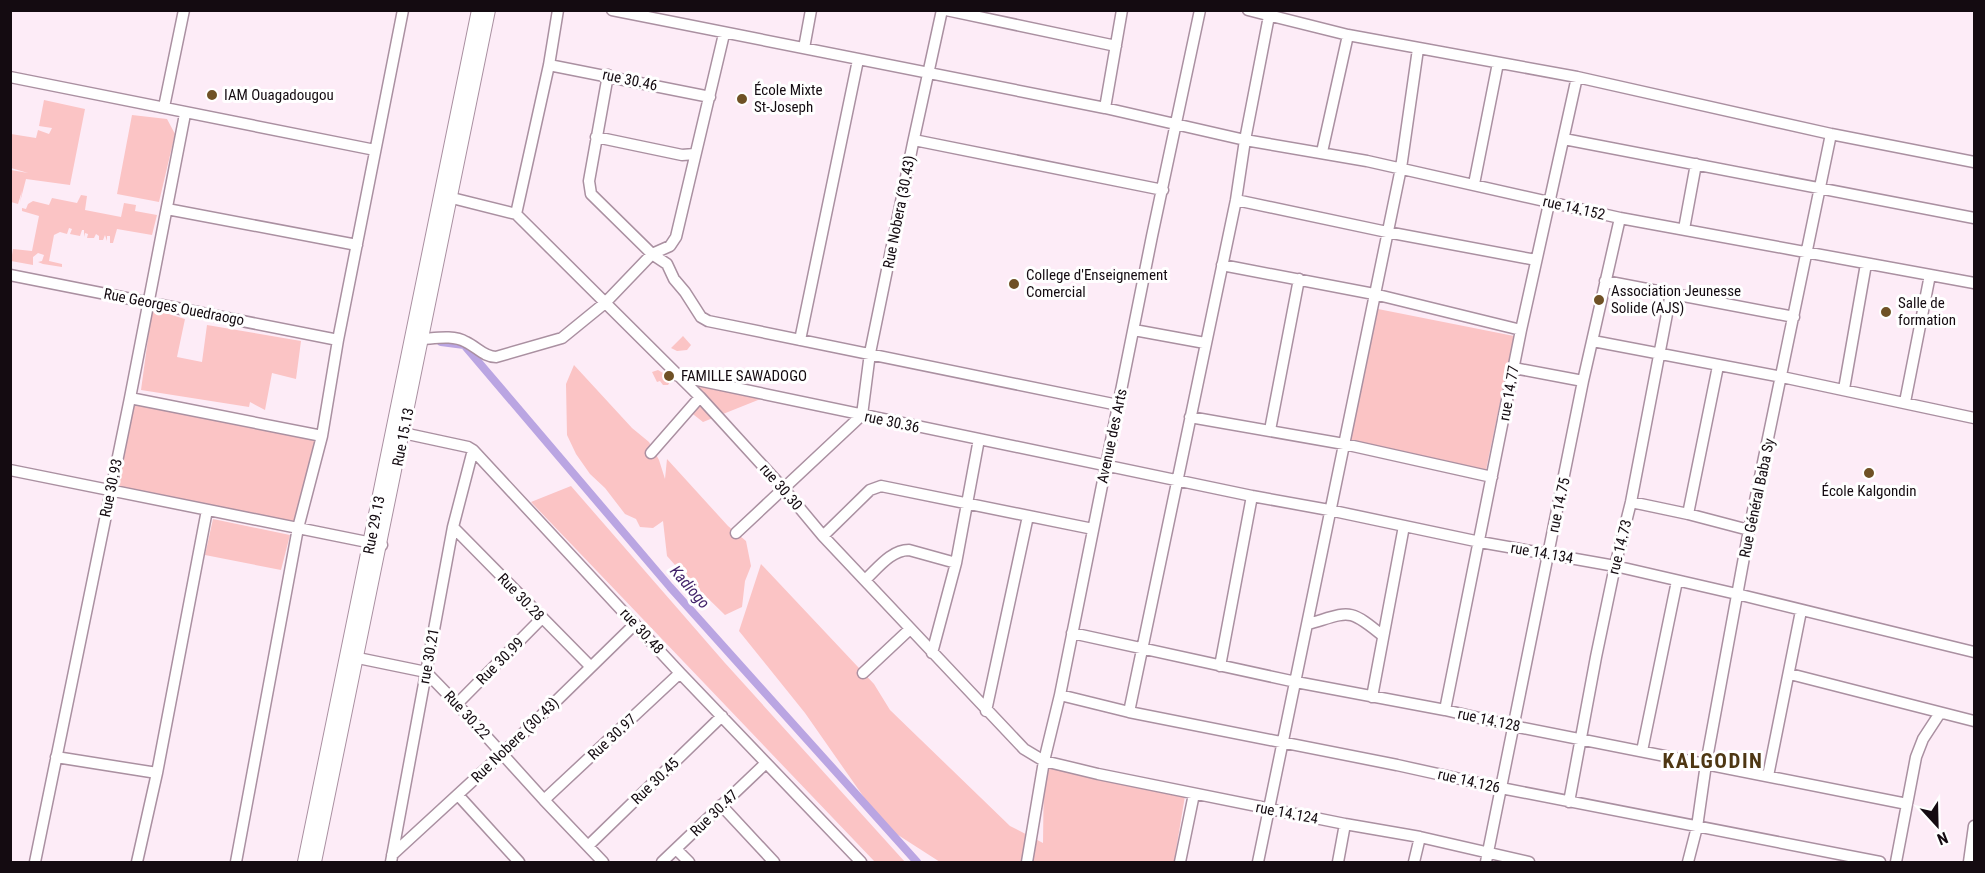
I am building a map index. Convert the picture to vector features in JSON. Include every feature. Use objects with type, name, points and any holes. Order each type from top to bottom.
[{"type":"main road","name":"Rue 29.13","points":[[304,862],[376,543],[478,10]]},
{"type":"main road","name":"Rue 15.13","points":[[315,862],[358,658],[376,543],[423,339],[489,10]]},
{"type":"street","points":[[164,107],[184,10]]},
{"type":"street","points":[[236,862],[298,528],[321,436],[403,10]]},
{"type":"street","points":[[452,198],[516,214],[549,64],[558,10]]},
{"type":"street","name":"rue 14.152","points":[[612,10],[1105,108],[1245,140],[1401,168],[1620,218],[1974,283]]},
{"type":"street","points":[[804,48],[811,10]]},
{"type":"street","points":[[944,10],[1116,46]]},
{"type":"street","name":"Rue Nobera (30.43)","points":[[862,415],[870,353],[914,140],[944,10]]},
{"type":"street","points":[[1105,108],[1122,10]]},
{"type":"street","name":"Avenue des Arts","points":[[1027,862],[1044,761],[1060,695],[1200,10]]},
{"type":"street","points":[[1248,10],[1348,35],[1577,77],[1831,134],[1974,162]]},
{"type":"street","points":[[1129,712],[1236,200],[1269,16]]},
{"type":"street","points":[[423,339],[446,337],[460,339],[489,357],[496,357],[562,338],[605,303],[652,254],[669,246],[676,237],[724,33]]},
{"type":"street","points":[[1322,152],[1348,35]]},
{"type":"street","points":[[1258,862],[1401,168],[1419,49]]},
{"type":"street","points":[[800,340],[858,60]]},
{"type":"street","points":[[1474,184],[1498,63]]},
{"type":"street","name":"rue 30.46","points":[[549,64],[710,97]]},
{"type":"street","points":[[608,75],[589,182],[591,194],[652,254],[667,264],[674,279],[701,316],[708,321],[1118,405]]},
{"type":"street","points":[[10,77],[164,107],[185,114],[375,150]]},
{"type":"street","name":"rue 14.77","points":[[1445,710],[1521,330],[1577,77]]},
{"type":"street","name":"Rue 30.93","points":[[35,862],[130,398],[185,114]]},
{"type":"street","name":"Rue Général Baba Sy","points":[[1688,862],[1697,827],[1706,764],[1749,530],[1831,134]]},
{"type":"street","points":[[596,137],[682,155],[695,154]]},
{"type":"street","points":[[1564,139],[1974,218]]},
{"type":"street","points":[[914,140],[1163,190]]},
{"type":"street","points":[[1684,230],[1696,164]]},
{"type":"street","points":[[1236,200],[1536,260]]},
{"type":"street","points":[[167,209],[357,244]]},
{"type":"street","name":"rue 30.30","points":[[516,214],[700,397],[783,488],[823,536],[986,711],[1023,749],[1044,761]]},
{"type":"street","name":"rue 14.75","points":[[1488,857],[1583,381],[1620,218]]},
{"type":"street","points":[[1844,389],[1866,264]]},
{"type":"street","points":[[1222,265],[1374,294],[1521,330]]},
{"type":"street","points":[[1905,402],[1930,274]]},
{"type":"street","name":"Rue Georges Ouedraogo","points":[[10,275],[338,340]]},
{"type":"street","points":[[1270,430],[1299,279]]},
{"type":"street","points":[[1605,281],[1794,317]]},
{"type":"street","name":"rue 14.73","points":[[1569,802],[1615,566],[1631,502],[1671,293]]},
{"type":"street","points":[[1134,330],[1205,343]]},
{"type":"street","points":[[1593,341],[1844,389],[1974,418]]},
{"type":"street","points":[[1688,514],[1718,366]]},
{"type":"street","points":[[1514,368],[1583,381]]},
{"type":"street","name":"rue 30.36","points":[[678,376],[1107,465]]},
{"type":"street","points":[[651,453],[700,397]]},
{"type":"street","points":[[130,398],[321,436]]},
{"type":"street","points":[[736,533],[862,415]]},
{"type":"street","points":[[1191,417],[1344,444],[1492,477]]},
{"type":"street","points":[[403,433],[473,450]]},
{"type":"street","points":[[933,653],[956,563],[979,439]]},
{"type":"street","name":"rue 30.21","points":[[392,858],[453,527],[473,450]]},
{"type":"street","name":"rue 30.48","points":[[473,450],[861,862]]},
{"type":"street","name":"rue 14.134","points":[[1107,465],[1480,542],[1615,566],[1974,652]]},
{"type":"street","points":[[10,470],[376,543]]},
{"type":"street","points":[[823,536],[870,490],[881,486],[1093,529]]},
{"type":"street","points":[[1220,666],[1252,496]]},
{"type":"street","points":[[1631,502],[1749,530]]},
{"type":"street","points":[[137,862],[157,773],[207,510]]},
{"type":"street","points":[[986,711],[1028,516]]},
{"type":"street","points":[[1372,697],[1404,526]]},
{"type":"street","name":"Rue 30.28","points":[[453,527],[591,667]]},
{"type":"street","points":[[865,580],[895,552],[902,550],[956,563]]},
{"type":"street","points":[[1642,751],[1677,581]]},
{"type":"street","points":[[1768,776],[1801,611]]},
{"type":"street","points":[[1308,624],[1350,613],[1365,620],[1383,636]]},
{"type":"street","name":"Rue 30.99","points":[[457,704],[542,618]]},
{"type":"street","name":"Rue Nobere (30.43)","points":[[384,862],[392,858],[635,624]]},
{"type":"street","points":[[863,673],[910,629]]},
{"type":"street","name":"rue 14.128","points":[[1072,633],[1296,682],[1907,804]]},
{"type":"street","points":[[358,658],[426,672]]},
{"type":"street","name":"Rue 30.22","points":[[426,672],[603,862]]},
{"type":"street","name":"Rue 30.97","points":[[544,800],[681,673]]},
{"type":"street","points":[[1790,674],[1974,721]]},
{"type":"street","name":"rue 14.126","points":[[1060,695],[1129,712],[1569,802],[1880,862]]},
{"type":"street","points":[[1896,862],[1918,748],[1940,713]]},
{"type":"street","name":"Rue 30.45","points":[[588,846],[722,716]]},
{"type":"street","points":[[56,757],[157,773]]},
{"type":"street","name":"rue 14.124","points":[[1044,761],[1194,794],[1420,837],[1488,857],[1529,862]]},
{"type":"street","name":"Rue 30.47","points":[[662,862],[766,763]]},
{"type":"street","points":[[1180,862],[1194,794]]},
{"type":"street","points":[[458,795],[519,862]]},
{"type":"street","points":[[721,805],[774,862]]},
{"type":"street","points":[[1338,862],[1345,824]]},
{"type":"street","points":[[1969,862],[1974,826]]},
{"type":"street","points":[[1414,862],[1420,837]]},
{"type":"street","points":[[676,849],[689,862]]},
{"type":"shaded area","points":[[44,100],[85,109],[70,185],[26,179],[20,202],[22,191],[18,204],[11,202],[11,170],[28,173],[11,168],[11,134],[36,138],[38,130],[49,134],[52,128],[39,126]]},
{"type":"shaded area","points":[[132,115],[167,119],[175,134],[159,202],[117,194]]},
{"type":"shaded area","points":[[81,195],[87,196],[85,210],[121,217],[124,203],[136,205],[135,211],[157,215],[152,235],[117,229],[113,243],[110,243],[110,236],[107,236],[107,241],[105,235],[103,240],[99,240],[96,234],[94,238],[87,238],[88,234],[85,233],[84,237],[84,230],[80,236],[70,234],[72,229],[69,228],[67,234],[60,232],[54,235],[49,261],[62,264],[62,267],[38,262],[42,261],[44,255],[38,253],[33,257],[33,265],[11,261],[13,249],[32,251],[39,216],[22,211],[22,208],[26,209],[33,201],[49,205],[52,198],[77,203]]},
{"type":"shaded area","points":[[152,309],[185,319],[177,357],[202,362],[207,325],[301,341],[296,379],[272,373],[265,410],[250,402],[249,407],[141,390]]},
{"type":"shaded area","points":[[1378,309],[1514,336],[1486,470],[1350,442]]},
{"type":"shaded area","points":[[683,336],[691,345],[687,350],[677,351],[671,348]]},
{"type":"shaded area","points":[[574,365],[632,428],[649,442],[659,460],[665,479],[667,459],[728,526],[746,541],[751,566],[745,581],[742,607],[725,615],[667,556],[663,521],[653,528],[640,527],[636,519],[625,514],[605,488],[590,474],[576,454],[567,435],[566,384]]},
{"type":"shaded area","points":[[658,370],[663,373],[666,371],[669,375],[671,380],[668,385],[657,382],[652,372]]},
{"type":"shaded area","points":[[688,380],[763,398],[703,422],[689,411],[704,397]]},
{"type":"shaded area","points":[[132,399],[320,436],[296,525],[111,488]]},
{"type":"shaded area","points":[[571,486],[725,663],[905,862],[875,862],[531,502]]},
{"type":"shaded area","points":[[213,519],[290,535],[281,570],[205,555]]},
{"type":"shaded area","points":[[761,564],[874,684],[890,710],[1010,826],[1043,843],[1044,767],[1185,796],[1174,862],[940,862],[884,826],[805,713],[739,631]]},
{"type":"waterway","name":"Kadiogo","points":[[441,342],[464,345],[670,587],[917,862]]},
{"type":"place","name":"IAM Ouagadougou","points":[[212,95]]},
{"type":"place","name":"École Mixte St-Joseph","points":[[742,99]]},
{"type":"place","name":"College d'Enseignement Comercial","points":[[1014,284]]},
{"type":"place","name":"Association Jeunesse Solide (AJS)","points":[[1599,300]]},
{"type":"place","name":"Salle de formation","points":[[1886,312]]},
{"type":"place","name":"FAMILLE SAWADOGO","points":[[669,376]]},
{"type":"place","name":"École Kalgondin","points":[[1869,473]]},
{"type":"district","name":"KALGODIN","points":[[1713,761]]}]
